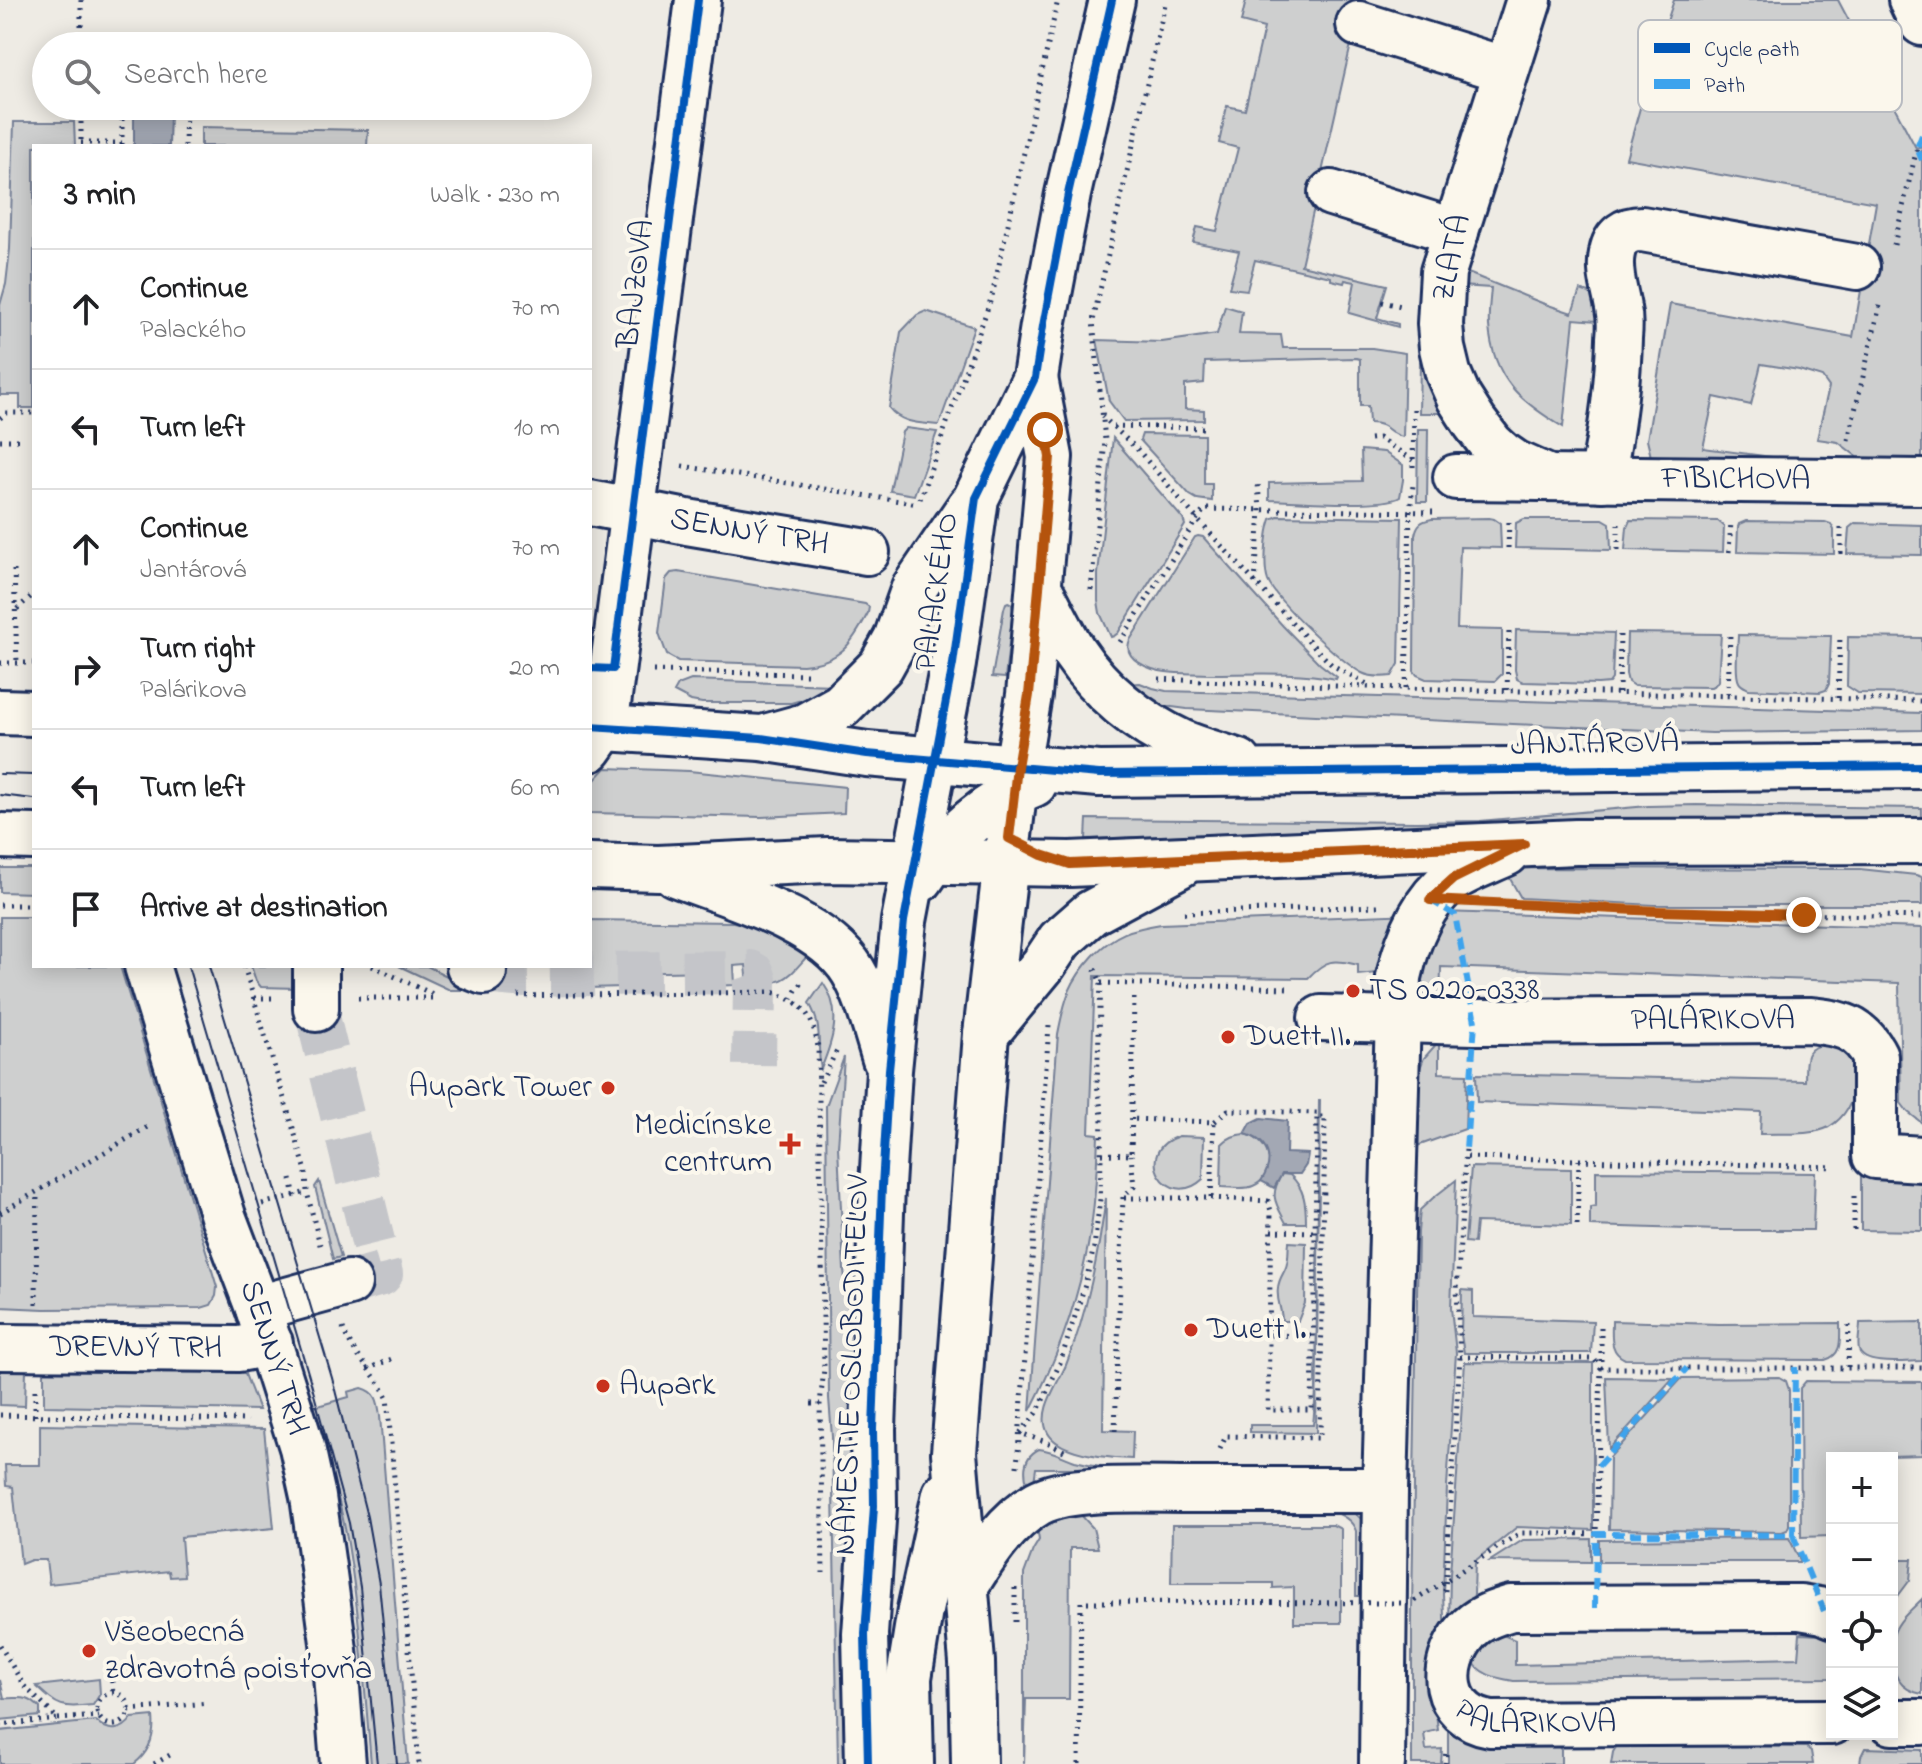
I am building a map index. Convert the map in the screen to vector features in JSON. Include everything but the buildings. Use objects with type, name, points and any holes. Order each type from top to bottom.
[{"type":"street","name":"BAJZOVA","points":[[595,735],[613,669],[698,0]]},
{"type":"street","name":"PALACKÉHO","points":[[966,812],[946,722],[976,498],[1035,378],[1068,194],[1112,0]]},
{"type":"street","name":"ZLATÁ","points":[[1529,0],[1443,272],[1442,348],[1459,398],[1491,444],[1515,463],[1549,478]]},
{"type":"street","points":[[1911,0],[1922,23]]},
{"type":"street","points":[[1359,24],[1506,70]]},
{"type":"street","points":[[1331,193],[1456,232]]},
{"type":"street","points":[[1610,496],[1610,434],[1619,338],[1612,253],[1622,233],[1642,229],[1857,267]]},
{"type":"street","name":"PALACKÉHO","points":[[904,921],[1029,695],[1050,457],[1035,378]]},
{"type":"street","name":"FIBICHOVA","points":[[1448,494],[1549,478],[1610,496],[1922,482]]},
{"type":"street","points":[[761,738],[805,726],[823,717],[841,706],[881,666],[896,639],[914,588],[976,498]]},
{"type":"street","name":"SENNÝ TRH","points":[[592,503],[867,552]]},
{"type":"street","points":[[1039,588],[1073,651],[1097,682],[1125,708],[1181,742],[1268,772]]},
{"type":"street","points":[[0,712],[32,713]]},
{"type":"street","points":[[595,735],[761,738],[867,754],[966,812],[1070,864],[1576,842],[1912,847]]},
{"type":"street","name":"JANTÁROVÁ","points":[[966,812],[1075,772],[1911,769]]},
{"type":"street","points":[[592,866],[658,868],[854,860],[966,812]]},
{"type":"street","points":[[911,1764],[909,1678],[920,1610],[954,1453],[986,1034],[998,928],[966,812]]},
{"type":"street","points":[[0,836],[32,837]]},
{"type":"street","points":[[1382,1764],[1397,990],[1411,935],[1430,900],[1453,879],[1524,844]]},
{"type":"street","points":[[986,1034],[1060,940],[1091,913],[1191,860]]},
{"type":"street","points":[[658,868],[801,925],[834,948],[859,982],[889,1070]]},
{"type":"street","name":"NÁMESTIE OSLOBODITEĽOV","points":[[868,1764],[865,1634],[874,1506],[873,1429],[882,1186],[889,1070],[904,921]]},
{"type":"street","name":"SENNÝ TRH","points":[[148,968],[223,1216],[264,1326],[302,1447],[313,1497],[334,1650],[343,1764]]},
{"type":"street","points":[[316,968],[316,1009]]},
{"type":"street","points":[[1306,1003],[1397,1021]]},
{"type":"street","name":"PALÁRIKOVA","points":[[1397,1021],[1809,1020],[1842,1025],[1858,1033],[1875,1056],[1875,1156],[1920,1157]]},
{"type":"street","name":"DREVNÝ TRH","points":[[0,1347],[239,1349],[264,1326],[349,1283]]},
{"type":"street","points":[[954,1453],[972,1662],[974,1764]]},
{"type":"street","points":[[966,1585],[990,1548],[1026,1511],[1050,1497],[1118,1490],[1385,1490]]},
{"type":"street","points":[[874,1506],[909,1678]]},
{"type":"street","name":"PALÁRIKOVA","points":[[1826,1612],[1800,1607],[1511,1608],[1491,1614],[1465,1633],[1455,1650],[1447,1676],[1456,1705],[1478,1722],[1491,1724],[1826,1722]]},
{"type":"street","points":[[1898,1722],[1922,1722]]},
{"type":"path","points":[[81,0],[81,32]]},
{"type":"path","points":[[914,517],[992,296],[1058,0]]},
{"type":"path","points":[[1091,590],[1105,440],[1093,321],[1166,0]]},
{"type":"path","points":[[81,120],[81,144]]},
{"type":"path","points":[[122,120],[122,144]]},
{"type":"path","points":[[185,144],[186,120]]},
{"type":"path","points":[[0,418],[6,413],[32,413]]},
{"type":"path","points":[[1102,416],[1138,450],[1255,584],[1332,665],[1371,686]]},
{"type":"path","points":[[1112,426],[1204,428]]},
{"type":"path","points":[[937,429],[945,430]]},
{"type":"path","points":[[1370,439],[1379,438],[1413,460]]},
{"type":"path","points":[[0,440],[19,440]]},
{"type":"path","points":[[639,458],[918,504]]},
{"type":"path","points":[[1255,584],[1260,511],[1258,483]]},
{"type":"path","points":[[877,498],[879,490]]},
{"type":"path","points":[[1119,644],[1205,509],[1260,511],[1448,494]]},
{"type":"path","points":[[1610,496],[1618,550]]},
{"type":"path","points":[[1508,548],[1509,512]]},
{"type":"path","points":[[1729,552],[1731,513]]},
{"type":"path","points":[[1841,554],[1842,514]]},
{"type":"path","points":[[14,570],[17,663]]},
{"type":"path","points":[[16,610],[32,596]]},
{"type":"path","points":[[1507,690],[1509,631]]},
{"type":"path","points":[[1619,693],[1620,632]]},
{"type":"path","points":[[1728,694],[1730,634]]},
{"type":"path","points":[[1838,698],[1840,636]]},
{"type":"path","points":[[0,663],[32,663]]},
{"type":"path","points":[[613,669],[812,674]]},
{"type":"path","points":[[1153,678],[1922,701]]},
{"type":"path","points":[[1171,913],[1369,907],[1430,900],[1657,911],[1922,917]]},
{"type":"path","points":[[0,905],[32,905]]},
{"type":"path","points":[[245,968],[306,1171],[307,1192]]},
{"type":"path","points":[[384,968],[474,983],[629,994],[773,992],[792,999],[807,1014],[815,1028],[818,1047],[824,1369],[820,1404],[823,1576]]},
{"type":"path","points":[[1020,1433],[1037,1413],[1052,1382],[1070,1336],[1094,1247],[1102,1154],[1102,1116],[1097,1084],[1101,983],[1306,1003]]},
{"type":"path","points":[[629,994],[629,1003]]},
{"type":"path","points":[[1115,1431],[1123,1197],[1134,1187],[1131,1119],[1134,998]]},
{"type":"path","points":[[1026,1511],[1017,1475],[1049,1022]]},
{"type":"path","points":[[1123,1197],[1268,1201],[1271,1231],[1268,1410],[1312,1410],[1317,1113],[1228,1110],[1214,1122],[1131,1119]]},
{"type":"path","points":[[1220,1450],[1226,1434],[1320,1438],[1325,1117],[1320,1117]]},
{"type":"path","points":[[0,1213],[158,1121]]},
{"type":"path","points":[[1211,1198],[1214,1122]]},
{"type":"path","points":[[1445,1592],[1460,1357],[1457,1290],[1466,1149]]},
{"type":"path","points":[[1102,1154],[1131,1155]]},
{"type":"path","points":[[1467,1157],[1839,1167]]},
{"type":"path","points":[[1577,1225],[1579,1160]]},
{"type":"path","points":[[291,1179],[295,1196]]},
{"type":"path","points":[[1854,1183],[1854,1230]]},
{"type":"path","points":[[35,1317],[37,1193]]},
{"type":"path","points":[[1271,1231],[1315,1232]]},
{"type":"path","points":[[1079,1764],[1081,1602],[1411,1603],[1520,1533],[1596,1534],[1601,1321]]},
{"type":"path","points":[[1848,1367],[1849,1323]]},
{"type":"path","points":[[1269,1335],[1313,1336]]},
{"type":"path","points":[[1460,1357],[1594,1359],[1601,1368]]},
{"type":"path","points":[[394,1358],[367,1369],[380,1382],[387,1397],[419,1764]]},
{"type":"path","points":[[1601,1368],[1922,1368]]},
{"type":"path","points":[[811,1404],[820,1404]]},
{"type":"path","points":[[0,1415],[260,1420]]},
{"type":"path","points":[[1015,1583],[1015,1629]]},
{"type":"path","points":[[0,1645],[24,1686],[58,1719]]},
{"type":"path","points":[[111,1673],[113,1693]]},
{"type":"path","points":[[1445,1764],[1447,1676]]},
{"type":"path","points":[[113,1693],[126,1700],[129,1710],[125,1720],[116,1725],[106,1724],[99,1716],[97,1706],[103,1697],[113,1693]]},
{"type":"path","points":[[129,1710],[208,1703]]},
{"type":"path","points":[[0,1725],[99,1716]]},
{"type":"path","points":[[154,1764],[170,1755]]},
{"type":"shaded area","points":[[1246,0],[1361,0],[1301,265],[1387,285],[1377,318],[1398,324],[1398,327],[1349,313],[1355,282],[1345,280],[1344,283],[1331,280],[1331,277],[1255,260],[1247,290],[1229,288],[1239,251],[1193,242],[1197,227],[1217,231],[1238,148],[1219,143],[1227,106],[1245,110],[1264,28],[1241,22]]},
{"type":"shaded area","points":[[1674,0],[1838,0],[1849,20],[1667,20]]},
{"type":"shaded area","points":[[1639,112],[1897,112],[1916,148],[1922,146],[1922,473],[1877,472],[1838,442],[1817,439],[1829,387],[1822,377],[1761,364],[1751,405],[1714,397],[1703,448],[1787,459],[1652,461],[1647,440],[1670,304],[1853,337],[1876,203],[1626,158]]},
{"type":"shaded area","points":[[134,120],[170,120],[169,144],[134,144]]},
{"type":"shaded area","points":[[14,122],[74,122],[75,144],[32,144],[32,408],[20,408],[20,395],[0,395],[0,305],[10,249]]},
{"type":"shaded area","points":[[201,127],[368,130],[367,144],[201,144]]},
{"type":"shaded area","points":[[1463,271],[1572,313],[1580,290],[1596,295],[1605,317],[1597,321],[1574,319],[1563,427],[1522,398],[1503,375],[1496,361],[1489,326],[1491,288],[1460,286]]},
{"type":"shaded area","points":[[1225,306],[1242,311],[1239,334],[1281,335],[1283,348],[1372,348],[1405,353],[1403,437],[1381,425],[1369,423],[1368,406],[1360,406],[1360,359],[1356,358],[1205,362],[1204,383],[1185,385],[1185,409],[1204,410],[1204,420],[1124,421],[1109,401],[1097,340],[1162,342],[1217,334]]},
{"type":"shaded area","points":[[926,311],[974,327],[939,425],[905,420],[889,408],[901,332],[917,315]]},
{"type":"shaded area","points":[[1420,362],[1428,367],[1446,413],[1419,413]]},
{"type":"shaded area","points":[[906,428],[937,432],[914,495],[890,491],[902,432]]},
{"type":"shaded area","points":[[1418,429],[1428,429],[1427,502],[1417,502]]},
{"type":"shaded area","points":[[1142,434],[1204,435],[1204,484],[1212,484],[1212,501],[1190,495],[1140,440]]},
{"type":"shaded area","points":[[1113,438],[1185,525],[1118,633],[1111,637],[1100,613],[1098,574]]},
{"type":"shaded area","points":[[1361,450],[1384,452],[1403,465],[1400,497],[1357,503],[1269,500],[1269,483],[1362,481]]},
{"type":"shaded area","points":[[1278,516],[1402,518],[1399,664],[1392,676],[1369,675],[1352,667],[1310,630],[1273,590],[1266,575],[1266,550],[1271,519]]},
{"type":"shaded area","points":[[1489,518],[1500,523],[1501,548],[1460,547],[1457,629],[1502,630],[1502,674],[1495,681],[1426,679],[1414,671],[1415,535],[1420,524],[1432,519]]},
{"type":"shaded area","points":[[1524,519],[1603,519],[1610,523],[1611,550],[1515,548],[1516,523]]},
{"type":"shaded area","points":[[1630,520],[1718,521],[1724,526],[1723,552],[1625,550]]},
{"type":"shaded area","points":[[1746,521],[1831,524],[1834,554],[1737,552],[1738,527]]},
{"type":"shaded area","points":[[1855,523],[1922,525],[1922,555],[1847,554],[1849,528]]},
{"type":"shaded area","points":[[1198,536],[1203,537],[1283,626],[1336,679],[1289,674],[1171,673],[1152,669],[1133,658],[1128,647],[1130,640]]},
{"type":"shaded area","points":[[671,573],[865,604],[869,607],[868,613],[843,650],[816,663],[678,661],[667,655],[659,633],[666,579]]},
{"type":"shaded area","points":[[1008,602],[1013,610],[1005,678],[992,677],[1004,609]]},
{"type":"shaded area","points":[[1516,630],[1614,633],[1612,679],[1609,683],[1598,684],[1523,682],[1517,679]]},
{"type":"shaded area","points":[[1627,633],[1721,634],[1718,681],[1711,687],[1634,686],[1628,682],[1626,674]]},
{"type":"shaded area","points":[[1738,635],[1831,636],[1829,684],[1826,690],[1749,689],[1743,686],[1737,672]]},
{"type":"shaded area","points":[[1848,637],[1922,638],[1922,694],[1858,693],[1847,686]]},
{"type":"shaded area","points":[[691,680],[834,685],[791,703],[702,703],[674,692],[678,685]]},
{"type":"shaded area","points":[[1140,683],[1166,691],[1922,713],[1922,730],[1712,733],[1187,709],[1157,705],[1122,684]]},
{"type":"shaded area","points":[[606,768],[689,771],[845,787],[844,813],[761,817],[592,813],[592,783]]},
{"type":"shaded area","points":[[1648,806],[1922,808],[1922,821],[1616,820],[1086,839],[1087,819],[1480,821]]},
{"type":"shaded area","points":[[0,868],[32,868],[32,893],[0,892]]},
{"type":"shaded area","points":[[1525,868],[1860,869],[1922,877],[1922,905],[1655,905],[1521,898],[1509,877]]},
{"type":"shaded area","points":[[1442,912],[1922,928],[1922,1123],[1901,1103],[1899,983],[1441,967],[1440,1006],[1425,1001],[1418,990],[1414,963]]},
{"type":"shaded area","points":[[1413,914],[1377,973],[1358,975],[1358,965],[1336,961],[1320,967],[1308,978],[1095,976],[1089,1133],[1098,1134],[1090,1232],[1078,1289],[1065,1330],[1030,1411],[1058,1034],[1069,991],[1079,974],[1102,948],[1117,937],[1132,930],[1161,924]]},
{"type":"shaded area","points":[[0,917],[32,917],[32,968],[121,968],[217,1287],[211,1305],[201,1308],[0,1307]]},
{"type":"shaded area","points":[[592,920],[733,922],[755,926],[812,951],[791,974],[772,983],[748,985],[746,965],[734,966],[735,985],[709,986],[707,971],[623,973],[623,987],[587,988],[586,968],[592,968]]},
{"type":"shaded area","points":[[252,968],[300,968],[297,988],[261,987]]},
{"type":"shaded area","points":[[403,968],[431,968],[475,990],[450,990]]},
{"type":"shaded area","points":[[823,983],[833,1004],[834,1026],[821,1069],[818,1029],[809,1003]]},
{"type":"shaded area","points":[[1439,1041],[1439,1073],[1467,1074],[1465,1129],[1417,1146],[1416,1079],[1424,1058]]},
{"type":"shaded area","points":[[1826,1044],[1840,1049],[1849,1058],[1856,1082],[1848,1108],[1840,1119],[1814,1132],[1760,1134],[1761,1112],[1477,1102],[1476,1074],[1805,1081],[1806,1057],[1812,1049]]},
{"type":"shaded area","points":[[844,1057],[838,1147],[844,1270],[852,1343],[858,1764],[838,1764],[829,1398],[826,1106]]},
{"type":"shaded area","points":[[1319,1100],[1316,1433],[1250,1432],[1250,1425],[1313,1425]]},
{"type":"shaded area","points":[[1261,1118],[1287,1121],[1286,1153],[1308,1154],[1300,1174],[1282,1174],[1274,1188],[1261,1181],[1268,1166],[1264,1146],[1245,1134],[1251,1123]]},
{"type":"shaded area","points":[[1245,1134],[1261,1143],[1266,1150],[1269,1158],[1267,1174],[1253,1186],[1221,1187],[1222,1144],[1232,1137]]},
{"type":"shaded area","points":[[1179,1136],[1204,1137],[1203,1179],[1190,1187],[1178,1188],[1167,1184],[1156,1165],[1157,1154],[1165,1144]]},
{"type":"shaded area","points":[[1471,1167],[1571,1169],[1571,1225],[1476,1222],[1474,1243],[1465,1242]]},
{"type":"shaded area","points":[[1596,1171],[1815,1173],[1813,1230],[1590,1226],[1590,1207],[1596,1206]]},
{"type":"shaded area","points":[[1282,1174],[1290,1175],[1302,1191],[1306,1223],[1286,1223],[1279,1210],[1275,1194]]},
{"type":"shaded area","points":[[1861,1176],[1922,1182],[1922,1231],[1861,1230]]},
{"type":"shaded area","points":[[1456,1180],[1451,1308],[1456,1353],[1447,1486],[1443,1594],[1445,1638],[1435,1705],[1438,1730],[1424,1733],[1426,1750],[1442,1749],[1441,1764],[1412,1764],[1418,1232],[1420,1210]]},
{"type":"shaded area","points":[[319,1181],[341,1257],[333,1259],[315,1187]]},
{"type":"shaded area","points":[[1106,1198],[1103,1430],[1133,1431],[1132,1459],[1074,1451],[1054,1440],[1045,1425],[1046,1407],[1074,1345],[1086,1303]]},
{"type":"shaded area","points":[[1289,1242],[1306,1243],[1305,1303],[1298,1321],[1282,1321],[1278,1297],[1279,1284],[1288,1260]]},
{"type":"shaded area","points":[[1462,1290],[1473,1291],[1473,1317],[1593,1321],[1591,1353],[1464,1353],[1461,1335]]},
{"type":"shaded area","points":[[1612,1321],[1840,1323],[1840,1340],[1835,1354],[1825,1360],[1625,1359],[1614,1348]]},
{"type":"shaded area","points":[[1922,1322],[1922,1361],[1877,1361],[1869,1359],[1859,1350],[1860,1323]]},
{"type":"shaded area","points":[[1465,1362],[1593,1363],[1593,1530],[1517,1527],[1475,1561],[1472,1605],[1449,1626],[1450,1574]]},
{"type":"shaded area","points":[[0,1369],[26,1369],[25,1406],[0,1405]]},
{"type":"shaded area","points":[[44,1369],[243,1369],[259,1410],[44,1406]]},
{"type":"shaded area","points":[[1606,1377],[1673,1378],[1609,1449]]},
{"type":"shaded area","points":[[1779,1377],[1786,1381],[1789,1390],[1787,1530],[1609,1529],[1610,1457],[1682,1378]]},
{"type":"shaded area","points":[[1806,1381],[1922,1382],[1922,1455],[1826,1452],[1826,1536],[1801,1537],[1800,1388]]},
{"type":"shaded area","points":[[362,1388],[376,1398],[380,1416],[408,1764],[371,1764],[359,1626],[348,1544],[314,1407],[349,1397],[348,1392]]},
{"type":"shaded area","points":[[40,1425],[264,1429],[274,1528],[181,1537],[184,1576],[170,1577],[169,1571],[49,1584],[46,1560],[21,1564],[13,1487],[6,1486],[5,1465],[40,1465]]},
{"type":"shaded area","points":[[1039,1449],[1089,1464],[1132,1468],[1036,1468],[1033,1489],[1027,1483],[1025,1468],[1028,1459]]},
{"type":"shaded area","points":[[1324,1508],[1352,1513],[1365,1523],[1369,1596],[1356,1596],[1354,1526],[1343,1516]]},
{"type":"shaded area","points":[[1080,1514],[1093,1528],[1098,1548],[1070,1548],[1069,1699],[1026,1699],[1024,1764],[1024,1574],[1039,1540],[1036,1522]]},
{"type":"shaded area","points":[[1172,1525],[1333,1525],[1341,1529],[1341,1623],[1294,1623],[1294,1587],[1273,1588],[1273,1583],[1171,1583]]},
{"type":"shaded area","points":[[1789,1538],[1801,1562],[1599,1562],[1599,1540]]},
{"type":"shaded area","points":[[1591,1539],[1591,1562],[1490,1561],[1523,1540]]},
{"type":"shaded area","points":[[1898,1559],[1912,1559],[1910,1580],[1898,1596]]},
{"type":"shaded area","points":[[1922,1599],[1922,1694],[1908,1689],[1898,1680],[1898,1625]]},
{"type":"shaded area","points":[[1800,1634],[1826,1638],[1826,1678],[1514,1681],[1483,1672],[1471,1657],[1490,1636],[1503,1635],[1515,1640],[1515,1665],[1798,1658]]},
{"type":"shaded area","points":[[99,1679],[100,1694],[93,1705],[62,1705],[36,1686]]},
{"type":"shaded area","points":[[0,1680],[4,1698],[31,1701],[40,1708],[40,1716],[0,1720]]},
{"type":"shaded area","points":[[153,1716],[150,1743],[134,1764],[0,1764],[0,1731],[96,1721],[106,1728],[115,1729],[132,1718]]},
{"type":"shaded area","points":[[1448,1718],[1556,1742],[1561,1750],[1561,1764],[1448,1764]]},
{"type":"shaded area","points":[[1618,1744],[1806,1747],[1811,1751],[1813,1764],[1611,1764]]},
{"type":"shaded area","points":[[1865,1748],[1922,1750],[1922,1764],[1860,1764]]},
{"type":"tunnel","points":[[484,972],[516,975],[749,972],[755,980],[754,1065]]},
{"type":"tunnel","points":[[316,1009],[381,1274],[349,1283]]},
{"type":"tram line","points":[[0,774],[32,775]]},
{"type":"tram line","points":[[0,795],[32,799]]},
{"type":"tram line","points":[[189,968],[349,1523],[360,1587],[377,1764]]},
{"type":"tram line","points":[[210,968],[332,1378],[367,1517],[379,1584],[397,1764]]},
{"type":"marked path","points":[[1922,135],[1917,148],[1922,160]]},
{"type":"marked path","points":[[1430,900],[1455,915],[1475,1022],[1466,1149]]},
{"type":"marked path","points":[[1595,1608],[1596,1534],[1793,1535],[1795,1367]]},
{"type":"marked path","points":[[1598,1466],[1687,1368]]},
{"type":"marked path","points":[[1793,1535],[1824,1611]]},
{"type":"cycle path","points":[[592,668],[613,669],[698,0]]},
{"type":"cycle path","points":[[868,1764],[865,1634],[874,1506],[873,1429],[882,1186],[889,1070],[904,921],[953,664],[976,498],[1035,378],[1068,194],[1112,0]]},
{"type":"cycle path","points":[[592,727],[761,738],[867,754],[1099,774],[1922,766]]},
{"type":"place","name":"TS 0220-0338","points":[[1353,991]]},
{"type":"place","name":"Duett II.","points":[[1228,1037]]},
{"type":"place","name":"Aupark Tower","points":[[608,1088]]},
{"type":"place","name":"Medicínske centrum","points":[[790,1144]]},
{"type":"place","name":"Duett I.","points":[[1191,1330]]},
{"type":"place","name":"Aupark","points":[[603,1386]]},
{"type":"place","name":"Všeobecná zdravotná poisťovňa","points":[[89,1651]]},
{"type":"route","points":[[1045,430],[1050,457],[1039,588],[1029,695],[1009,838],[1042,855],[1070,864],[1524,844],[1453,879],[1430,900],[1804,915]]}]
